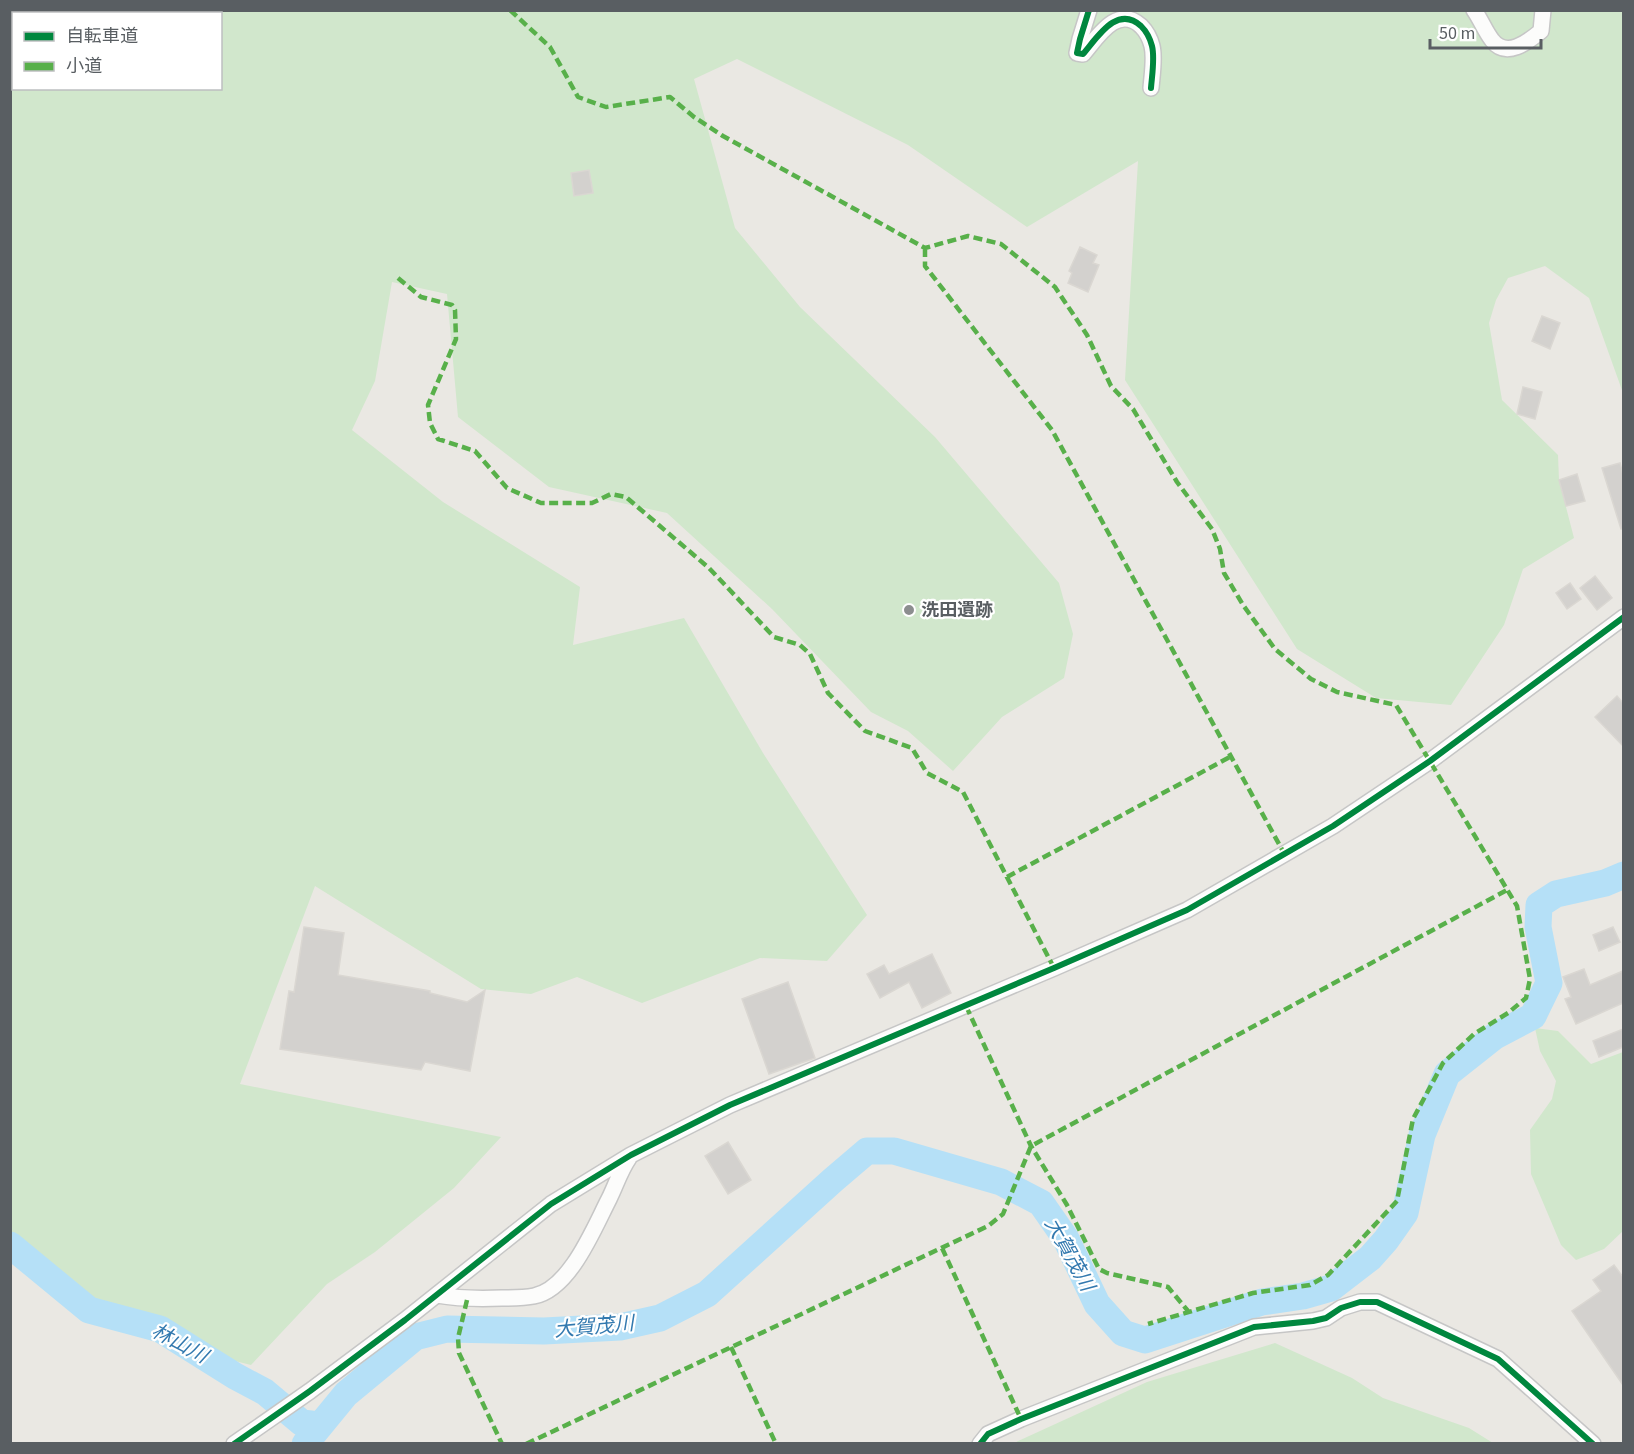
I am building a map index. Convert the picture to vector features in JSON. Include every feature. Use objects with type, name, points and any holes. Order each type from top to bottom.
[{"type":"street","points":[[1089,10],[1077,53],[1083,54],[1106,27],[1118,19],[1127,18],[1138,23],[1147,32],[1152,46],[1151,88]]},
{"type":"street","points":[[1474,10],[1492,41],[1502,49],[1521,46],[1542,31],[1544,10]]},
{"type":"street","points":[[234,1443],[310,1391],[437,1295],[551,1204],[631,1155],[730,1105],[1035,977],[1187,910],[1333,826],[1430,761],[1623,617]]},
{"type":"street","points":[[437,1295],[467,1300],[536,1296],[554,1286],[580,1254],[612,1193],[621,1169],[631,1155]]},
{"type":"street","points":[[980,1443],[988,1434],[1021,1419],[1254,1327],[1326,1318],[1341,1308],[1360,1302],[1377,1302],[1498,1359],[1593,1443]]},
{"type":"green space","points":[[11,11],[1623,11],[1623,393],[1589,298],[1545,266],[1508,278],[1496,300],[1489,323],[1502,400],[1558,455],[1559,480],[1574,538],[1523,569],[1504,625],[1451,705],[1376,698],[1297,649],[1125,380],[1138,161],[1027,227],[908,145],[737,59],[694,79],[735,228],[800,307],[935,437],[1059,583],[1073,634],[1064,678],[1002,717],[953,771],[908,731],[871,712],[772,609],[667,513],[549,487],[458,417],[447,294],[392,282],[375,381],[352,430],[443,502],[580,587],[573,645],[684,618],[763,753],[867,915],[827,961],[760,958],[642,1003],[577,977],[531,994],[481,989],[315,886],[240,1084],[501,1137],[454,1188],[375,1252],[327,1284],[251,1365],[159,1342],[11,1263]]},
{"type":"green space","points":[[1535,1028],[1558,1031],[1591,1064],[1623,1052],[1623,1231],[1604,1249],[1576,1260],[1561,1245],[1531,1174],[1530,1130],[1552,1099],[1556,1081],[1540,1051]]},
{"type":"green space","points":[[1275,1343],[1352,1378],[1383,1398],[1469,1428],[1493,1443],[1014,1443],[1147,1382]]},
{"type":"building","points":[[589,170],[593,193],[574,196],[571,173]]},
{"type":"building","points":[[1080,247],[1097,255],[1093,263],[1099,265],[1088,292],[1068,283],[1072,273],[1069,271]]},
{"type":"building","points":[[1542,316],[1560,323],[1550,349],[1532,341]]},
{"type":"building","points":[[1523,387],[1542,392],[1535,419],[1517,414]]},
{"type":"building","points":[[1620,463],[1623,474],[1623,529],[1621,529],[1602,468]]},
{"type":"building","points":[[1577,474],[1585,501],[1566,506],[1559,480]]},
{"type":"building","points":[[1595,576],[1612,598],[1597,610],[1580,588]]},
{"type":"building","points":[[1570,583],[1581,599],[1567,609],[1556,593]]},
{"type":"building","points":[[1617,696],[1623,703],[1623,746],[1595,717]]},
{"type":"building","points":[[304,927],[344,933],[338,975],[430,991],[430,993],[467,1002],[485,990],[470,1071],[425,1062],[421,1070],[280,1049],[289,991],[294,992]]},
{"type":"building","points":[[1613,927],[1620,942],[1599,951],[1593,935]]},
{"type":"building","points":[[932,954],[951,993],[922,1008],[909,982],[880,998],[867,974],[884,965],[889,974]]},
{"type":"building","points":[[1584,969],[1590,985],[1623,971],[1623,1003],[1576,1024],[1565,999],[1571,997],[1563,977]]},
{"type":"building","points":[[788,982],[815,1058],[769,1074],[742,999]]},
{"type":"building","points":[[1623,1029],[1623,1047],[1599,1057],[1593,1041]]},
{"type":"building","points":[[728,1142],[751,1180],[728,1194],[705,1156]]},
{"type":"building","points":[[1614,1265],[1623,1277],[1623,1385],[1572,1311],[1601,1291],[1593,1280]]},
{"type":"waterway","name":"大賀茂川","points":[[305,1444],[346,1394],[415,1337],[447,1329],[544,1331],[620,1327],[660,1318],[707,1294],[867,1151],[894,1151],[1001,1182],[1041,1203],[1066,1239],[1097,1304],[1123,1333],[1145,1340],[1262,1302],[1303,1296],[1331,1288],[1370,1258],[1405,1213],[1422,1135],[1447,1074],[1495,1036],[1533,1016],[1549,983],[1538,927],[1539,905],[1556,894],[1605,883],[1624,875]]},
{"type":"waterway","name":"林山川","points":[[10,1245],[89,1310],[160,1329],[265,1392],[302,1423],[319,1425]]},
{"type":"marked path","points":[[510,10],[550,47],[578,97],[606,107],[670,97],[694,117],[723,136],[925,248],[968,236],[1001,244],[1055,287],[1087,335],[1111,386],[1133,409],[1177,482],[1212,529],[1220,549],[1224,573],[1243,605],[1275,649],[1311,679],[1337,692],[1396,705],[1517,906],[1530,979],[1526,998],[1508,1013],[1474,1034],[1443,1063],[1413,1119],[1397,1201],[1328,1275],[1310,1285],[1253,1293],[1148,1324]]},
{"type":"marked path","points":[[925,248],[925,266],[1052,430],[1285,855]]},
{"type":"marked path","points":[[398,278],[421,297],[452,305],[455,310],[456,339],[428,405],[430,423],[438,439],[475,451],[507,488],[541,503],[592,503],[611,494],[626,497],[709,568],[774,637],[800,645],[810,654],[828,693],[865,731],[912,748],[927,773],[963,792],[1054,968]]},
{"type":"marked path","points":[[1007,877],[1230,757]]},
{"type":"marked path","points":[[526,1444],[988,1226],[1003,1214],[1031,1146],[1509,889]]},
{"type":"marked path","points":[[966,1006],[1031,1146],[1067,1205],[1099,1269],[1107,1273],[1168,1287],[1188,1311]]},
{"type":"marked path","points":[[942,1248],[1021,1419]]},
{"type":"marked path","points":[[467,1300],[458,1338],[459,1353],[502,1444]]},
{"type":"marked path","points":[[731,1347],[776,1444]]},
{"type":"cycle path","points":[[1089,10],[1077,53],[1083,54],[1101,32],[1116,21],[1132,20],[1145,30],[1152,46],[1151,88]]},
{"type":"cycle path","points":[[234,1444],[405,1320],[551,1204],[631,1155],[730,1105],[1187,910],[1333,826],[1430,761],[1624,617]]},
{"type":"cycle path","points":[[980,1444],[988,1434],[1021,1419],[1254,1327],[1326,1318],[1341,1308],[1360,1302],[1377,1302],[1498,1359],[1593,1444]]},
{"type":"place","name":"洗田遺跡","points":[[909,610]]}]
